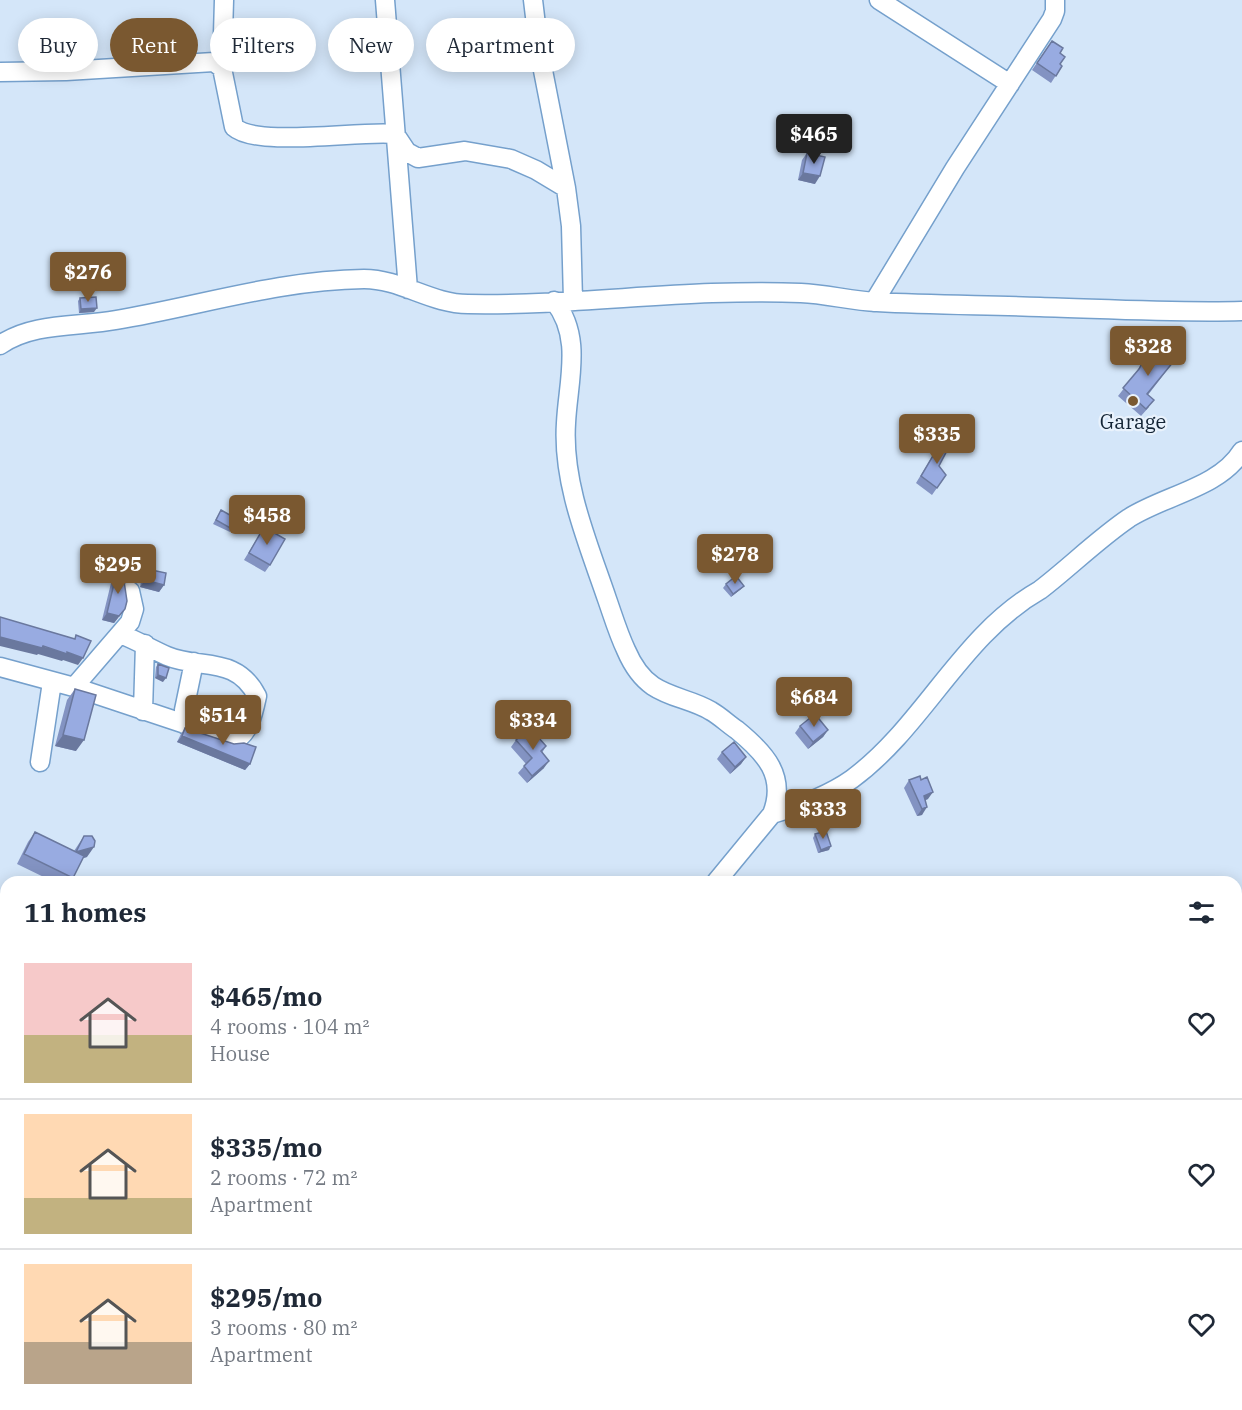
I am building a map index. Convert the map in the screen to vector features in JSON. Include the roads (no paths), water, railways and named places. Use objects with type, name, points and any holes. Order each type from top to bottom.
[{"type":"street","points":[[223,18],[224,0]]},
{"type":"street","points":[[384,0],[408,289]]},
{"type":"street","points":[[533,0],[539,50],[566,188],[571,226],[573,300]]},
{"type":"street","points":[[879,0],[1011,84]]},
{"type":"street","points":[[874,302],[955,168],[1052,19],[1055,0]]},
{"type":"street","points":[[0,72],[66,71],[210,61]]},
{"type":"street","points":[[223,72],[234,127],[244,133],[290,136],[395,135]]},
{"type":"street","points":[[395,135],[407,152],[418,158],[465,151],[511,159],[536,170],[566,188]]},
{"type":"street","points":[[0,345],[8,339],[26,333],[120,320],[260,289],[364,279],[385,280],[444,302],[463,304],[803,293],[874,302],[1179,312],[1242,311]]},
{"type":"street","points":[[554,301],[564,313],[573,351],[565,452],[570,480],[617,630],[631,661],[652,686],[713,711],[754,745],[767,759],[774,772],[778,786],[777,800],[772,814],[721,876]]},
{"type":"street","points":[[772,814],[802,805],[852,779],[908,726],[963,656],[1026,597],[1048,583],[1126,520],[1150,505],[1226,471],[1242,451]]},
{"type":"street","points":[[74,687],[133,616],[134,602],[130,591]]},
{"type":"street","points":[[0,667],[74,687],[232,740],[237,740],[247,729],[257,696],[253,687],[238,674],[212,664],[166,656],[120,634]]},
{"type":"street","points":[[143,711],[145,644]]},
{"type":"street","points":[[184,724],[184,710],[194,662]]},
{"type":"street","points":[[40,762],[52,682]]},
{"type":"place","name":"Garage","points":[[1133,401]]}]
